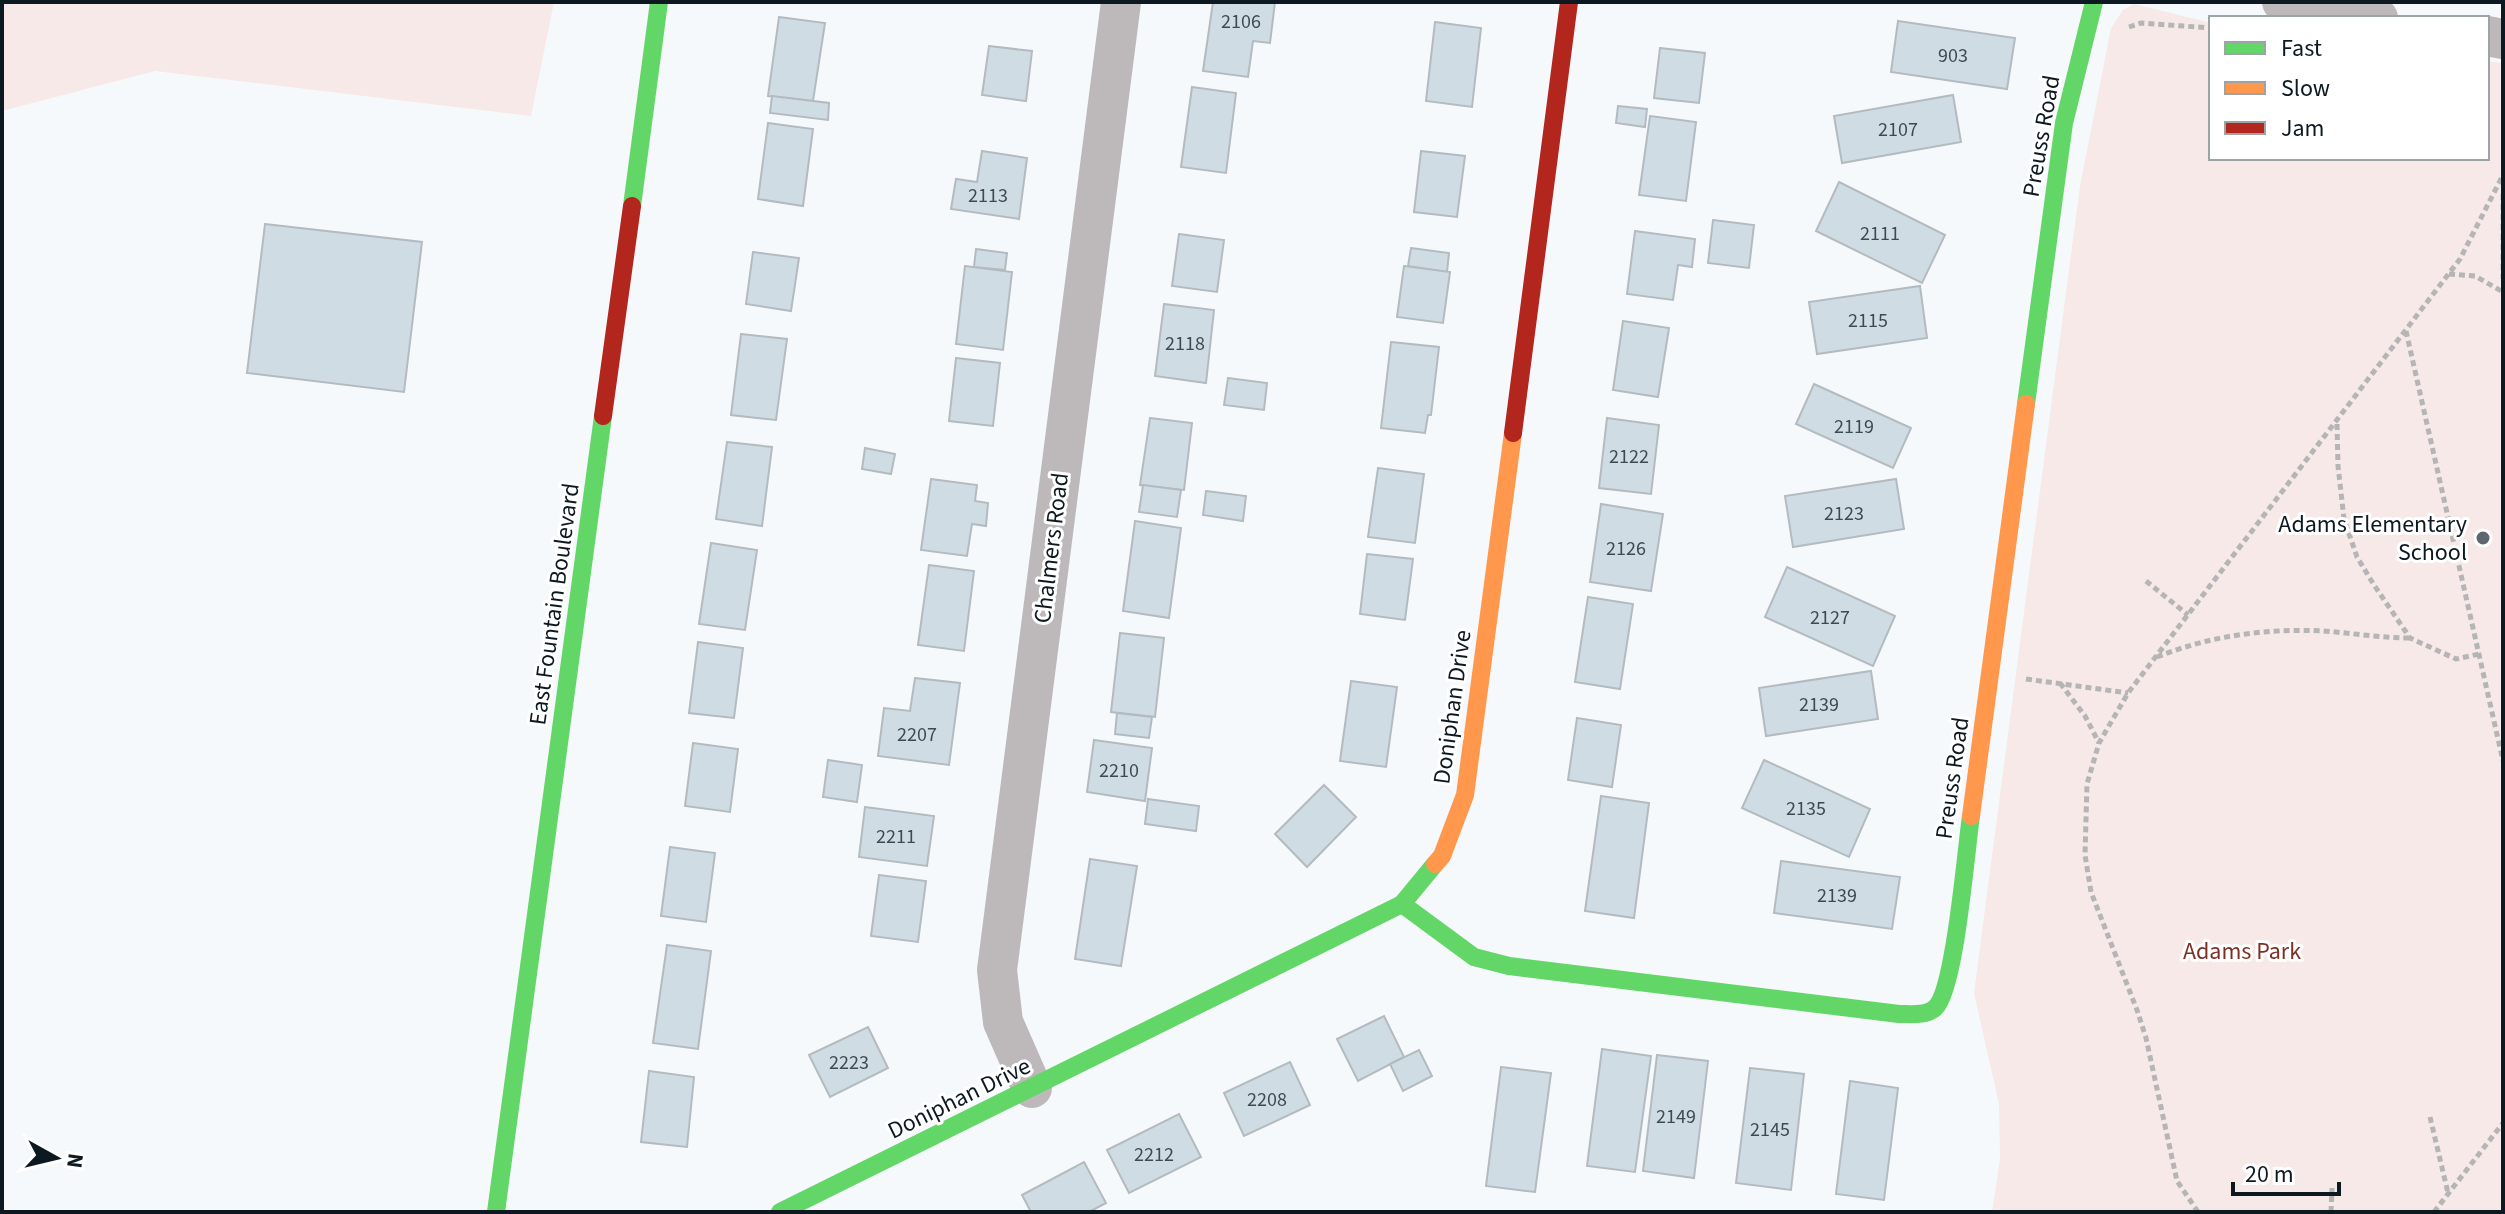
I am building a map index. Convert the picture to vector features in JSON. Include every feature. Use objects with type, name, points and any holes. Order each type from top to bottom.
[{"type":"street","name":"East Fountain Boulevard","points":[[496,1212],[659,2]]},
{"type":"street","name":"Chalmers Road","points":[[1032,1088],[1003,1022],[997,970],[1121,2]]},
{"type":"street","name":"Doniphan Drive","points":[[780,1212],[1402,904],[1442,856],[1465,795],[1569,2]]},
{"type":"street","name":"Preuss Road","points":[[1402,904],[1474,957],[1509,966],[1899,1014],[1926,1014],[1943,1002],[1991,676],[2064,123],[2094,2]]},
{"type":"street","points":[[2282,2],[2366,16]]},
{"type":"path","points":[[2198,1212],[2177,1181],[2137,1010],[2091,892],[2085,855],[2086,796],[2099,743],[2128,693],[2448,273],[2474,234],[2503,175]]},
{"type":"path","points":[[2503,194],[2503,279]]},
{"type":"path","points":[[2448,273],[2475,276],[2489,281],[2503,292]]},
{"type":"path","points":[[2406,330],[2503,761]]},
{"type":"path","points":[[2337,422],[2344,519],[2357,557],[2410,638]]},
{"type":"path","points":[[2146,581],[2188,615]]},
{"type":"path","points":[[2156,657],[2191,643],[2240,635],[2321,631],[2410,638],[2456,659],[2479,654]]},
{"type":"path","points":[[2020,679],[2128,693]]},
{"type":"path","points":[[2059,683],[2085,716],[2099,743]]},
{"type":"path","points":[[2430,1117],[2448,1193]]},
{"type":"path","points":[[2434,1212],[2503,1123]]},
{"type":"path","points":[[2331,1212],[2332,1188]]},
{"type":"green space","points":[[2,2],[554,2],[531,116],[155,71],[2,111]]},
{"type":"green space","name":"Adams Park","points":[[2134,4],[2209,23],[2209,160],[2489,160],[2489,61],[2503,63],[2503,1212],[1992,1212],[2000,1159],[1999,1104],[1974,993],[2080,186],[2111,28],[2123,10]]},
{"type":"building","points":[[1213,2],[1275,2],[1270,43],[1253,41],[1248,77],[1203,71]]},
{"type":"building","points":[[779,17],[825,23],[813,101],[768,96]]},
{"type":"building","points":[[1898,21],[2015,38],[2007,89],[1891,72]]},
{"type":"building","points":[[1435,22],[1481,28],[1472,107],[1426,101]]},
{"type":"building","points":[[989,46],[1032,51],[1026,101],[982,95]]},
{"type":"building","points":[[1660,48],[1705,53],[1699,103],[1654,98]]},
{"type":"building","points":[[1192,87],[1236,93],[1226,173],[1181,167]]},
{"type":"building","points":[[1953,95],[1961,142],[1842,163],[1834,116]]},
{"type":"building","points":[[772,96],[829,103],[828,120],[770,113]]},
{"type":"building","points":[[1618,106],[1647,109],[1645,127],[1616,123]]},
{"type":"building","points":[[1650,116],[1696,122],[1686,201],[1639,195]]},
{"type":"building","points":[[768,123],[813,129],[803,206],[758,199]]},
{"type":"building","points":[[982,151],[1027,158],[1019,219],[951,209],[956,179],[977,182]]},
{"type":"building","points":[[1421,151],[1465,156],[1457,217],[1414,212]]},
{"type":"building","points":[[1839,182],[1945,235],[1922,283],[1816,231]]},
{"type":"building","points":[[1713,220],[1754,225],[1749,268],[1708,263]]},
{"type":"building","points":[[265,224],[422,242],[404,392],[247,373]]},
{"type":"building","points":[[1635,231],[1695,239],[1692,267],[1678,265],[1673,300],[1627,294]]},
{"type":"building","points":[[1179,234],[1224,240],[1217,292],[1172,286]]},
{"type":"building","points":[[1411,248],[1449,253],[1447,272],[1408,266]]},
{"type":"building","points":[[976,249],[1007,253],[1005,270],[974,267]]},
{"type":"building","points":[[753,252],[799,258],[791,311],[746,304]]},
{"type":"building","points":[[965,266],[1012,272],[1003,350],[956,344]]},
{"type":"building","points":[[1404,266],[1450,272],[1443,323],[1397,317]]},
{"type":"building","points":[[1920,286],[1927,338],[1817,354],[1809,302]]},
{"type":"building","points":[[1164,304],[1214,310],[1206,383],[1155,376]]},
{"type":"building","points":[[1623,321],[1669,328],[1658,397],[1613,390]]},
{"type":"building","points":[[741,334],[787,339],[776,420],[731,415]]},
{"type":"building","points":[[1391,342],[1439,347],[1431,415],[1428,415],[1425,433],[1381,428]]},
{"type":"building","points":[[956,358],[1000,363],[993,426],[949,421]]},
{"type":"building","points":[[1228,378],[1267,383],[1264,410],[1224,405]]},
{"type":"building","points":[[1814,384],[1911,428],[1893,468],[1796,424]]},
{"type":"building","points":[[1150,418],[1192,423],[1184,490],[1140,485]]},
{"type":"building","points":[[1607,418],[1659,425],[1651,494],[1599,488]]},
{"type":"building","points":[[727,442],[772,447],[762,526],[716,519]]},
{"type":"building","points":[[865,448],[895,454],[891,474],[862,469]]},
{"type":"building","points":[[1378,468],[1424,474],[1415,543],[1368,537]]},
{"type":"building","points":[[931,479],[977,485],[975,501],[988,503],[986,526],[972,524],[967,556],[921,550]]},
{"type":"building","points":[[1896,479],[1904,529],[1793,547],[1785,496]]},
{"type":"building","points":[[1143,485],[1181,490],[1177,517],[1139,512]]},
{"type":"building","points":[[1206,491],[1246,496],[1243,521],[1203,515]]},
{"type":"building","points":[[1601,504],[1663,514],[1651,591],[1590,582]]},
{"type":"building","points":[[1135,521],[1181,528],[1169,618],[1123,611]]},
{"type":"building","points":[[711,543],[757,550],[745,630],[699,624]]},
{"type":"building","points":[[1367,554],[1413,559],[1405,620],[1360,614]]},
{"type":"building","points":[[929,565],[974,571],[964,651],[918,645]]},
{"type":"building","points":[[1787,567],[1895,616],[1873,666],[1765,617]]},
{"type":"building","points":[[1588,597],[1633,604],[1620,689],[1575,682]]},
{"type":"building","points":[[1120,633],[1164,638],[1155,717],[1111,712]]},
{"type":"building","points":[[698,642],[743,648],[734,718],[689,713]]},
{"type":"building","points":[[1871,671],[1878,719],[1766,736],[1759,688]]},
{"type":"building","points":[[915,678],[960,683],[949,765],[878,756],[884,708],[910,711]]},
{"type":"building","points":[[1351,681],[1397,687],[1386,767],[1340,761]]},
{"type":"building","points":[[1117,713],[1152,717],[1149,738],[1115,734]]},
{"type":"building","points":[[1577,718],[1621,725],[1612,787],[1568,780]]},
{"type":"building","points":[[1094,740],[1152,748],[1145,801],[1087,792]]},
{"type":"building","points":[[693,743],[738,749],[730,812],[685,806]]},
{"type":"building","points":[[828,760],[862,765],[857,802],[823,797]]},
{"type":"building","points":[[1764,760],[1870,809],[1849,857],[1742,808]]},
{"type":"building","points":[[1324,785],[1356,817],[1307,867],[1275,834]]},
{"type":"building","points":[[1601,796],[1649,803],[1634,918],[1585,911]]},
{"type":"building","points":[[1148,799],[1199,806],[1196,831],[1145,824]]},
{"type":"building","points":[[865,807],[934,816],[927,866],[859,857]]},
{"type":"building","points":[[670,847],[715,853],[706,922],[661,916]]},
{"type":"building","points":[[1090,859],[1137,866],[1121,966],[1075,959]]},
{"type":"building","points":[[1781,861],[1900,877],[1892,929],[1774,913]]},
{"type":"building","points":[[879,875],[926,881],[918,942],[871,936]]},
{"type":"building","points":[[667,945],[711,951],[698,1049],[653,1043]]},
{"type":"building","points":[[1384,1016],[1404,1057],[1358,1081],[1337,1039]]},
{"type":"building","points":[[868,1027],[888,1068],[830,1097],[809,1055]]},
{"type":"building","points":[[1602,1049],[1651,1056],[1635,1172],[1587,1166]]},
{"type":"building","points":[[1419,1050],[1432,1076],[1403,1091],[1390,1064]]},
{"type":"building","points":[[1657,1055],[1708,1061],[1694,1178],[1643,1171]]},
{"type":"building","points":[[1290,1062],[1310,1105],[1244,1136],[1224,1093]]},
{"type":"building","points":[[1501,1067],[1551,1073],[1535,1192],[1486,1186]]},
{"type":"building","points":[[1750,1068],[1804,1074],[1791,1190],[1736,1183]]},
{"type":"building","points":[[649,1071],[694,1077],[687,1147],[641,1142]]},
{"type":"building","points":[[1850,1081],[1898,1088],[1884,1200],[1836,1194]]},
{"type":"building","points":[[1179,1114],[1201,1157],[1129,1193],[1107,1150]]},
{"type":"building","points":[[1084,1162],[1106,1203],[1089,1212],[1031,1212],[1022,1195]]},
{"type":"traffic: fast","points":[[632,206],[659,2]]},
{"type":"traffic: fast","points":[[2026,404],[2064,123],[2094,2]]},
{"type":"traffic: fast","points":[[496,1212],[603,416]]},
{"type":"traffic: fast","points":[[1402,904],[1474,957],[1509,966],[1899,1014],[1923,1013],[1935,1008],[1948,975],[1959,918],[1971,816]]},
{"type":"traffic: fast","points":[[780,1212],[1402,904],[1435,864]]},
{"type":"traffic: slow","points":[[1971,816],[2026,404]]},
{"type":"traffic: slow","points":[[1435,864],[1442,856],[1465,795],[1513,433]]},
{"type":"traffic: jam","points":[[1513,433],[1569,2]]},
{"type":"traffic: jam","points":[[603,416],[632,206]]},
{"type":"place","name":"Adams Elementary School","points":[[2483,538]]}]
